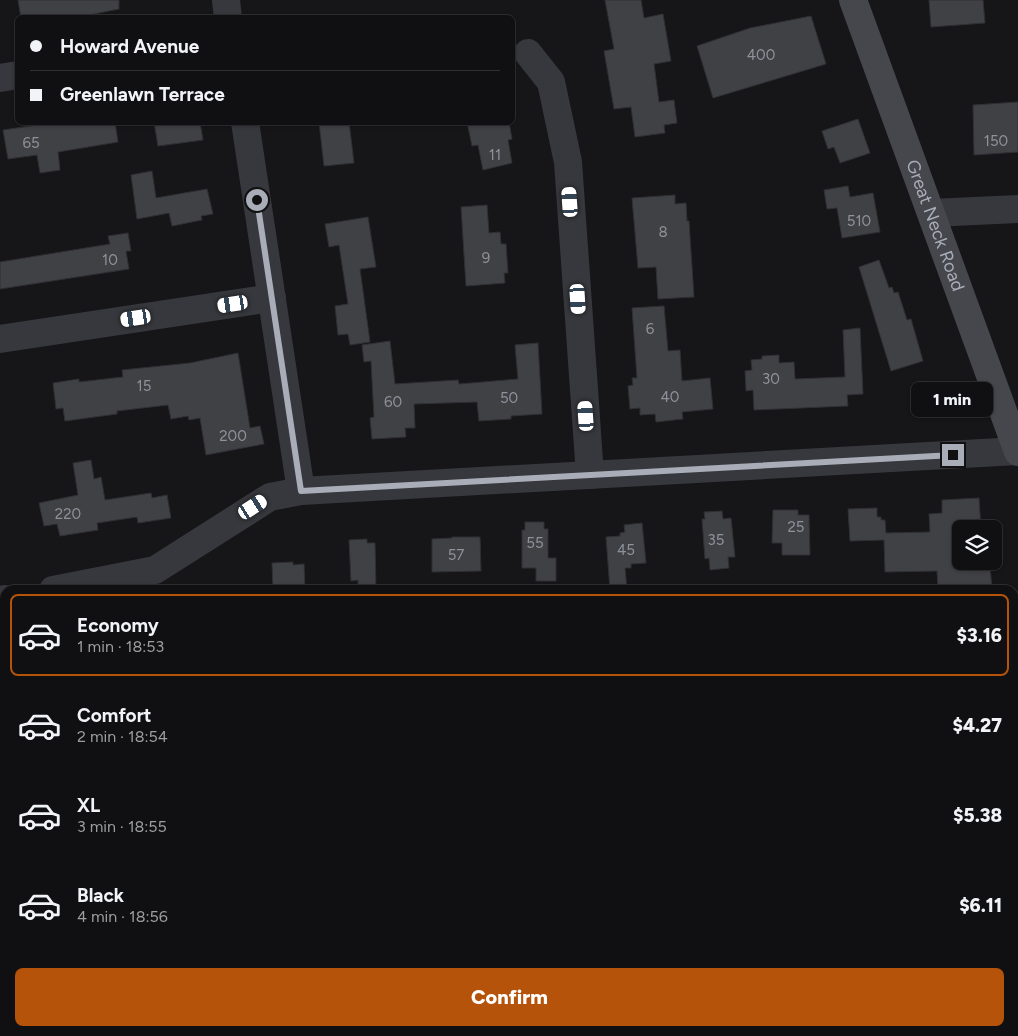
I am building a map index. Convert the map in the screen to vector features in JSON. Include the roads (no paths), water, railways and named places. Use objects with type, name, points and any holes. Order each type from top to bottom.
[{"type":"main road","name":"Great Neck Road","points":[[852,0],[932,213],[1018,451]]},
{"type":"street","points":[[226,0],[228,15]]},
{"type":"street","points":[[528,53],[551,82],[568,162],[590,475]]},
{"type":"street","points":[[0,78],[15,76]]},
{"type":"street","points":[[245,125],[301,491]]},
{"type":"street","points":[[932,213],[1018,209]]},
{"type":"street","points":[[0,339],[272,298]]},
{"type":"street","points":[[78,585],[155,570],[270,497],[301,491],[1018,451]]}]
